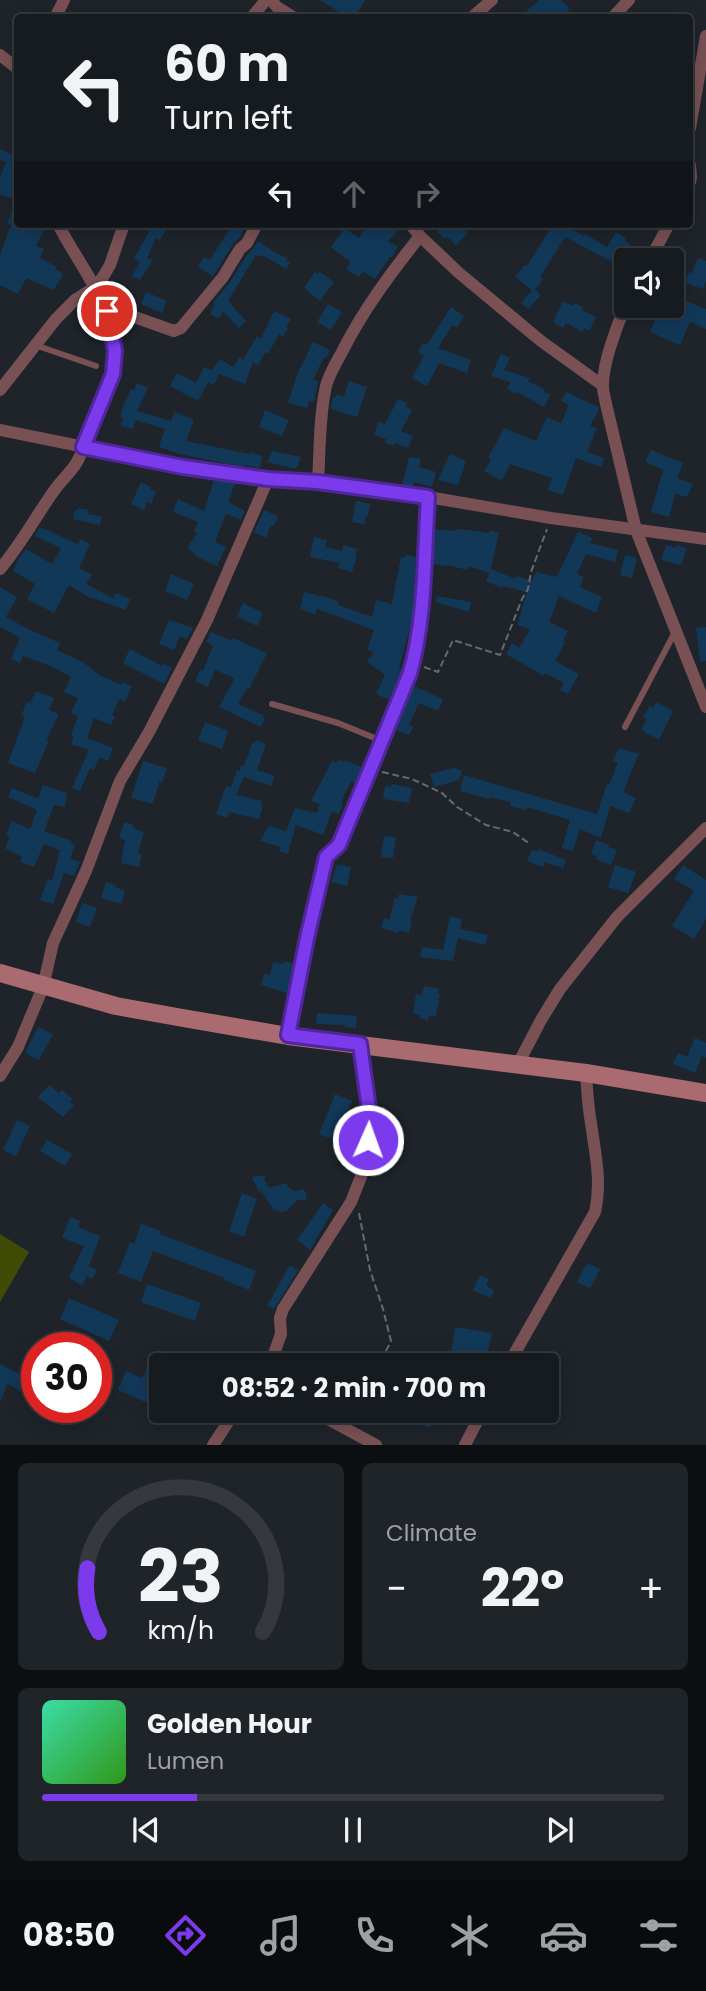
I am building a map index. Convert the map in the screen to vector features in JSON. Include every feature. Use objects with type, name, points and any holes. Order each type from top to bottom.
[{"type":"street","points":[[255,14],[269,0],[288,14]]},
{"type":"street","points":[[476,14],[492,0]]},
{"type":"street","points":[[616,14],[629,0]]},
{"type":"street","points":[[693,111],[706,36]]},
{"type":"street","points":[[0,55],[14,66]]},
{"type":"street","points":[[0,569],[16,550],[57,487],[80,459],[113,374],[115,351],[107,311],[60,228]]},
{"type":"street","points":[[0,390],[66,309],[95,287],[110,265],[123,228]]},
{"type":"street","points":[[107,311],[126,314],[174,331],[181,328],[223,277],[255,228]]},
{"type":"street","points":[[413,228],[459,272],[541,341],[603,385]]},
{"type":"street","points":[[656,248],[667,228]]},
{"type":"street","points":[[318,482],[325,388],[330,374],[363,313],[420,236]]},
{"type":"street","points":[[620,318],[603,385],[616,449],[636,530],[706,707]]},
{"type":"street","points":[[0,430],[183,467],[428,497],[551,518],[706,539]]},
{"type":"street","points":[[0,1076],[18,1047],[44,986],[53,943],[86,871],[115,794],[207,620],[268,479]]},
{"type":"street","points":[[288,1035],[326,857],[339,845],[413,662],[419,630],[428,497]]},
{"type":"street","points":[[518,1064],[561,989],[610,926],[706,828]]},
{"type":"street","points":[[0,973],[116,1006],[288,1035],[586,1073],[706,1093]]},
{"type":"street","points":[[274,1353],[281,1334],[280,1318],[283,1309],[351,1202],[366,1164],[370,1116],[360,1044]]},
{"type":"street","points":[[515,1353],[595,1212],[598,1199],[597,1157],[590,1121],[586,1073]]},
{"type":"street","points":[[213,1445],[227,1423]]},
{"type":"street","points":[[335,1423],[376,1445]]},
{"type":"street","points":[[465,1445],[477,1423]]},
{"type":"lane","points":[[36,345],[96,366]]},
{"type":"lane","points":[[625,727],[676,631]]},
{"type":"lane","points":[[272,704],[338,723],[382,741]]},
{"type":"path","points":[[413,662],[438,672],[453,639],[500,655],[528,589],[531,572],[551,518]]},
{"type":"path","points":[[369,769],[412,779],[442,793],[457,807],[486,825],[513,832],[530,844]]},
{"type":"path","points":[[351,1202],[357,1206],[370,1270],[391,1341],[385,1353]]},
{"type":"green space","points":[[0,1234],[29,1252],[0,1302]]},
{"type":"building","points":[[320,0],[365,0],[356,14],[338,14]]},
{"type":"building","points":[[539,0],[560,0],[570,8],[565,14],[523,14]]},
{"type":"building","points":[[0,149],[14,154],[14,200],[0,194],[0,178],[6,162],[0,160]]},
{"type":"building","points":[[14,208],[14,228],[45,228],[36,246],[44,249],[40,258],[57,267],[55,269],[63,274],[54,290],[26,278],[18,294],[0,285],[0,255],[11,225],[7,223]]},
{"type":"building","points":[[151,228],[168,228],[160,240],[156,238],[147,258],[153,260],[140,280],[132,276],[140,262],[134,259]]},
{"type":"building","points":[[226,228],[244,228],[213,276],[198,267],[204,257],[210,260],[229,230]]},
{"type":"building","points":[[345,228],[359,238],[365,228],[400,228],[388,242],[398,246],[375,279],[363,271],[359,277],[346,269],[351,262],[331,247]]},
{"type":"building","points":[[441,228],[462,228],[468,233],[456,245],[437,232]]},
{"type":"building","points":[[551,228],[569,228],[607,247],[616,232],[630,244],[628,248],[614,248],[614,263],[565,237],[540,277],[543,279],[535,290],[541,295],[528,309],[521,303],[532,290],[515,277],[527,266]]},
{"type":"building","points":[[258,241],[287,258],[286,261],[290,263],[286,269],[262,255],[256,255],[228,301],[246,321],[239,328],[223,311],[219,319],[210,314],[213,303]]},
{"type":"building","points":[[698,258],[706,261],[706,281],[703,289],[685,283]]},
{"type":"building","points":[[315,272],[320,272],[334,282],[320,301],[304,288]]},
{"type":"building","points":[[146,292],[167,301],[162,313],[141,304]]},
{"type":"building","points":[[684,300],[706,309],[706,329],[690,322],[680,345],[650,332],[656,318],[684,318]]},
{"type":"building","points":[[563,301],[573,306],[575,303],[583,307],[581,310],[596,317],[589,331],[584,328],[583,332],[566,323],[563,328],[553,322]]},
{"type":"building","points":[[328,304],[342,312],[331,330],[317,322]]},
{"type":"building","points":[[451,307],[464,316],[457,328],[452,325],[438,348],[471,360],[467,373],[439,363],[427,386],[412,378],[424,356],[418,352],[423,343],[427,345]]},
{"type":"building","points":[[274,311],[291,319],[286,327],[288,328],[283,336],[279,334],[268,354],[265,352],[258,365],[253,362],[245,384],[219,374],[214,385],[208,382],[198,401],[170,386],[177,373],[196,383],[204,367],[212,370],[220,359],[233,367],[240,357],[243,360],[257,336],[261,339]]},
{"type":"building","points":[[313,342],[330,350],[313,380],[318,381],[314,402],[309,401],[307,408],[288,403],[297,375]]},
{"type":"building","points":[[501,354],[510,358],[504,370],[530,378],[528,381],[550,395],[544,407],[507,389],[511,382],[491,376]]},
{"type":"building","points":[[349,381],[367,387],[357,417],[331,409],[333,397],[335,398],[336,394],[344,397]]},
{"type":"building","points":[[137,383],[148,388],[137,411],[171,421],[175,412],[194,420],[186,441],[262,456],[260,468],[242,467],[159,447],[165,429],[135,420],[133,429],[121,426],[123,406]]},
{"type":"building","points":[[566,392],[598,407],[590,426],[597,428],[587,452],[604,458],[601,467],[576,458],[563,495],[548,490],[552,478],[510,464],[502,481],[484,471],[504,428],[536,441],[547,417],[561,423],[569,405],[561,401]]},
{"type":"building","points":[[398,399],[407,403],[405,406],[412,410],[401,431],[413,436],[408,448],[395,443],[394,446],[385,443],[386,439],[374,435],[378,422],[385,424]]},
{"type":"building","points":[[265,410],[289,420],[282,436],[259,427]]},
{"type":"building","points":[[651,450],[683,463],[677,478],[693,484],[687,497],[675,494],[669,517],[651,512],[663,470],[645,462]]},
{"type":"building","points":[[272,451],[301,457],[296,469],[267,462]]},
{"type":"building","points":[[450,454],[466,461],[458,485],[438,480]]},
{"type":"building","points":[[409,457],[421,459],[419,467],[436,472],[432,487],[414,482],[413,486],[402,485]]},
{"type":"building","points":[[214,480],[235,483],[228,502],[245,511],[241,520],[226,514],[215,542],[226,547],[217,566],[195,556],[196,554],[187,548],[197,533],[194,531],[198,522],[173,512],[178,499],[204,511]]},
{"type":"building","points":[[141,482],[156,492],[151,504],[147,502],[144,510],[131,504]]},
{"type":"building","points":[[356,501],[370,504],[364,524],[352,522]]},
{"type":"building","points":[[78,508],[89,510],[88,514],[102,517],[100,525],[73,519]]},
{"type":"building","points":[[264,510],[278,516],[266,538],[254,532]]},
{"type":"building","points":[[40,527],[78,544],[80,539],[90,544],[79,568],[92,575],[86,584],[113,598],[116,593],[130,599],[126,610],[92,599],[69,585],[54,613],[27,599],[35,584],[13,571],[18,560],[26,549],[52,564],[61,548],[35,536]]},
{"type":"building","points":[[435,529],[499,532],[490,573],[468,566],[468,570],[433,564]]},
{"type":"building","points":[[578,532],[592,538],[590,543],[618,550],[615,562],[586,554],[577,574],[584,577],[580,587],[602,597],[596,613],[559,596],[549,622],[568,631],[555,661],[579,674],[568,694],[560,690],[564,683],[545,673],[544,676],[506,654],[512,643],[519,648],[530,629],[517,625],[527,592],[503,586],[502,588],[486,581],[491,569],[516,579],[517,576],[532,581],[536,572],[557,577]]},
{"type":"building","points":[[314,537],[327,540],[325,547],[342,551],[343,545],[357,549],[352,572],[338,568],[340,563],[310,557]]},
{"type":"building","points":[[666,545],[687,549],[681,565],[661,560]]},
{"type":"building","points":[[405,555],[416,557],[413,610],[399,668],[402,670],[389,700],[376,694],[385,675],[367,662],[374,652],[367,650],[374,630],[317,609],[315,614],[300,609],[304,592],[329,598],[339,602],[338,605],[372,617],[376,600],[392,604],[401,557],[405,558]]},
{"type":"building","points":[[625,555],[637,558],[632,578],[620,575]]},
{"type":"building","points":[[171,574],[194,584],[187,600],[165,591]]},
{"type":"building","points":[[0,587],[17,597],[6,617],[60,643],[57,650],[84,663],[101,676],[122,685],[123,682],[132,686],[125,702],[119,699],[111,725],[94,718],[87,738],[113,748],[108,761],[99,757],[94,770],[90,768],[80,791],[72,788],[89,750],[71,744],[74,737],[71,735],[78,716],[71,713],[78,698],[64,692],[71,677],[23,656],[20,663],[11,659],[20,638],[1,627],[0,629]]},
{"type":"building","points":[[437,596],[471,602],[469,612],[435,602]]},
{"type":"building","points":[[243,603],[263,613],[257,626],[237,616]]},
{"type":"building","points":[[169,620],[193,628],[187,639],[180,636],[174,650],[159,644]]},
{"type":"building","points":[[706,627],[706,661],[700,661],[696,628]]},
{"type":"building","points":[[211,632],[232,641],[233,638],[267,653],[249,689],[247,688],[238,704],[263,715],[265,718],[261,727],[219,707],[234,680],[232,677],[215,670],[208,687],[195,681],[200,670],[203,671],[213,646],[206,642]]},
{"type":"building","points":[[130,649],[162,666],[163,664],[172,668],[164,684],[123,663]]},
{"type":"building","points":[[414,686],[443,699],[438,711],[419,703],[409,725],[413,727],[409,735],[396,730]]},
{"type":"building","points":[[36,691],[54,698],[49,710],[59,714],[46,740],[49,741],[35,773],[8,763],[25,717],[21,716]]},
{"type":"building","points":[[656,702],[673,711],[659,740],[641,730],[647,719],[643,717]]},
{"type":"building","points":[[205,722],[228,731],[222,749],[198,740]]},
{"type":"building","points":[[256,740],[266,744],[257,770],[275,776],[271,786],[244,777],[236,795],[262,801],[259,819],[229,812],[228,818],[216,814],[226,786],[231,787],[237,770],[240,771],[241,766],[244,766],[252,743]]},
{"type":"building","points":[[619,748],[639,754],[623,792],[636,798],[629,813],[610,806],[601,838],[580,829],[573,851],[562,848],[570,820],[527,807],[526,810],[510,806],[511,802],[460,791],[464,775],[597,814],[607,784],[609,785],[618,763],[613,761]]},
{"type":"building","points":[[338,759],[362,767],[356,781],[351,782],[342,799],[343,806],[338,814],[332,811],[323,835],[296,825],[288,854],[279,851],[281,847],[260,841],[269,826],[286,831],[295,808],[317,813],[320,804],[311,801],[332,761],[336,763]]},
{"type":"building","points":[[143,761],[167,768],[162,783],[159,782],[153,804],[131,798]]},
{"type":"building","points":[[454,768],[462,771],[459,780],[434,787],[430,774]]},
{"type":"building","points":[[392,784],[412,788],[409,803],[383,799],[385,786],[391,787]]},
{"type":"building","points":[[43,785],[67,793],[65,807],[54,805],[44,831],[72,841],[71,843],[75,844],[70,859],[80,862],[74,876],[64,873],[53,904],[40,900],[48,879],[52,881],[60,850],[44,844],[34,867],[20,862],[22,857],[5,848],[10,837],[6,835],[12,821],[30,829],[37,810],[8,797],[12,788],[38,799]]},
{"type":"building","points":[[124,822],[144,832],[138,853],[142,854],[139,867],[121,863],[125,840],[119,838]]},
{"type":"building","points":[[384,836],[396,837],[393,858],[381,857]]},
{"type":"building","points":[[596,840],[617,850],[611,865],[591,854]]},
{"type":"building","points":[[538,849],[566,860],[563,868],[545,862],[543,867],[527,861],[532,850],[537,852]]},
{"type":"building","points":[[337,864],[351,867],[347,886],[331,882]]},
{"type":"building","points":[[615,865],[636,872],[628,893],[608,887]]},
{"type":"building","points":[[683,865],[706,880],[706,919],[694,939],[672,926],[694,891],[674,879]]},
{"type":"building","points":[[106,882],[125,891],[121,904],[101,898]]},
{"type":"building","points":[[399,894],[418,897],[410,920],[409,933],[381,928],[384,918],[389,920],[395,898],[398,899]]},
{"type":"building","points":[[82,903],[97,908],[90,927],[76,922]]},
{"type":"building","points":[[450,916],[462,919],[460,929],[488,935],[485,945],[458,938],[453,961],[420,957],[422,947],[443,950]]},
{"type":"building","points":[[284,961],[293,964],[287,993],[261,985],[264,974],[270,975],[273,962],[283,964]]},
{"type":"building","points":[[424,986],[439,989],[440,994],[436,1017],[429,1015],[428,1020],[413,1013],[416,994],[422,995]]},
{"type":"building","points":[[317,1013],[357,1016],[356,1028],[316,1024]]},
{"type":"building","points":[[38,1027],[53,1034],[39,1060],[25,1053]]},
{"type":"building","points":[[695,1038],[706,1043],[706,1058],[702,1056],[695,1073],[673,1064],[678,1053],[687,1057]]},
{"type":"building","points":[[49,1085],[59,1093],[62,1090],[73,1099],[70,1102],[74,1105],[63,1117],[38,1097]]},
{"type":"building","points":[[335,1094],[352,1101],[337,1141],[319,1134]]},
{"type":"building","points":[[17,1120],[30,1126],[16,1156],[3,1150]]},
{"type":"building","points":[[47,1140],[72,1154],[65,1166],[40,1151]]},
{"type":"building","points":[[266,1175],[264,1179],[269,1188],[286,1184],[294,1191],[305,1189],[305,1200],[297,1200],[283,1212],[274,1210],[260,1190],[259,1193],[252,1177]]},
{"type":"building","points":[[242,1193],[257,1199],[244,1237],[229,1231]]},
{"type":"building","points":[[323,1203],[333,1210],[310,1250],[297,1240]]},
{"type":"building","points":[[70,1217],[80,1221],[78,1227],[100,1236],[89,1266],[97,1270],[92,1279],[87,1276],[82,1285],[69,1278],[84,1246],[62,1238]]},
{"type":"building","points":[[141,1224],[256,1271],[249,1290],[153,1251],[141,1282],[118,1273],[130,1242],[134,1244]]},
{"type":"building","points":[[587,1263],[600,1269],[590,1289],[577,1282]]},
{"type":"building","points":[[290,1265],[298,1270],[274,1309],[267,1306]]},
{"type":"building","points":[[480,1275],[489,1279],[486,1286],[494,1290],[490,1298],[473,1290]]},
{"type":"building","points":[[147,1284],[201,1303],[195,1321],[141,1302]]},
{"type":"building","points":[[69,1298],[119,1320],[112,1335],[112,1332],[89,1332],[60,1319]]},
{"type":"building","points":[[455,1327],[492,1333],[488,1353],[451,1353]]},
{"type":"building","points":[[149,1363],[149,1404],[118,1390],[126,1371],[142,1378]]},
{"type":"building","points":[[0,1364],[21,1375],[21,1391],[8,1384],[0,1401]]},
{"type":"building","points":[[414,1423],[432,1423],[430,1428]]},
{"type":"route","points":[[107,311],[115,351],[113,374],[83,447],[183,467],[428,497],[415,655],[339,845],[326,857],[288,1035],[360,1044],[370,1116],[368,1140]]}]
